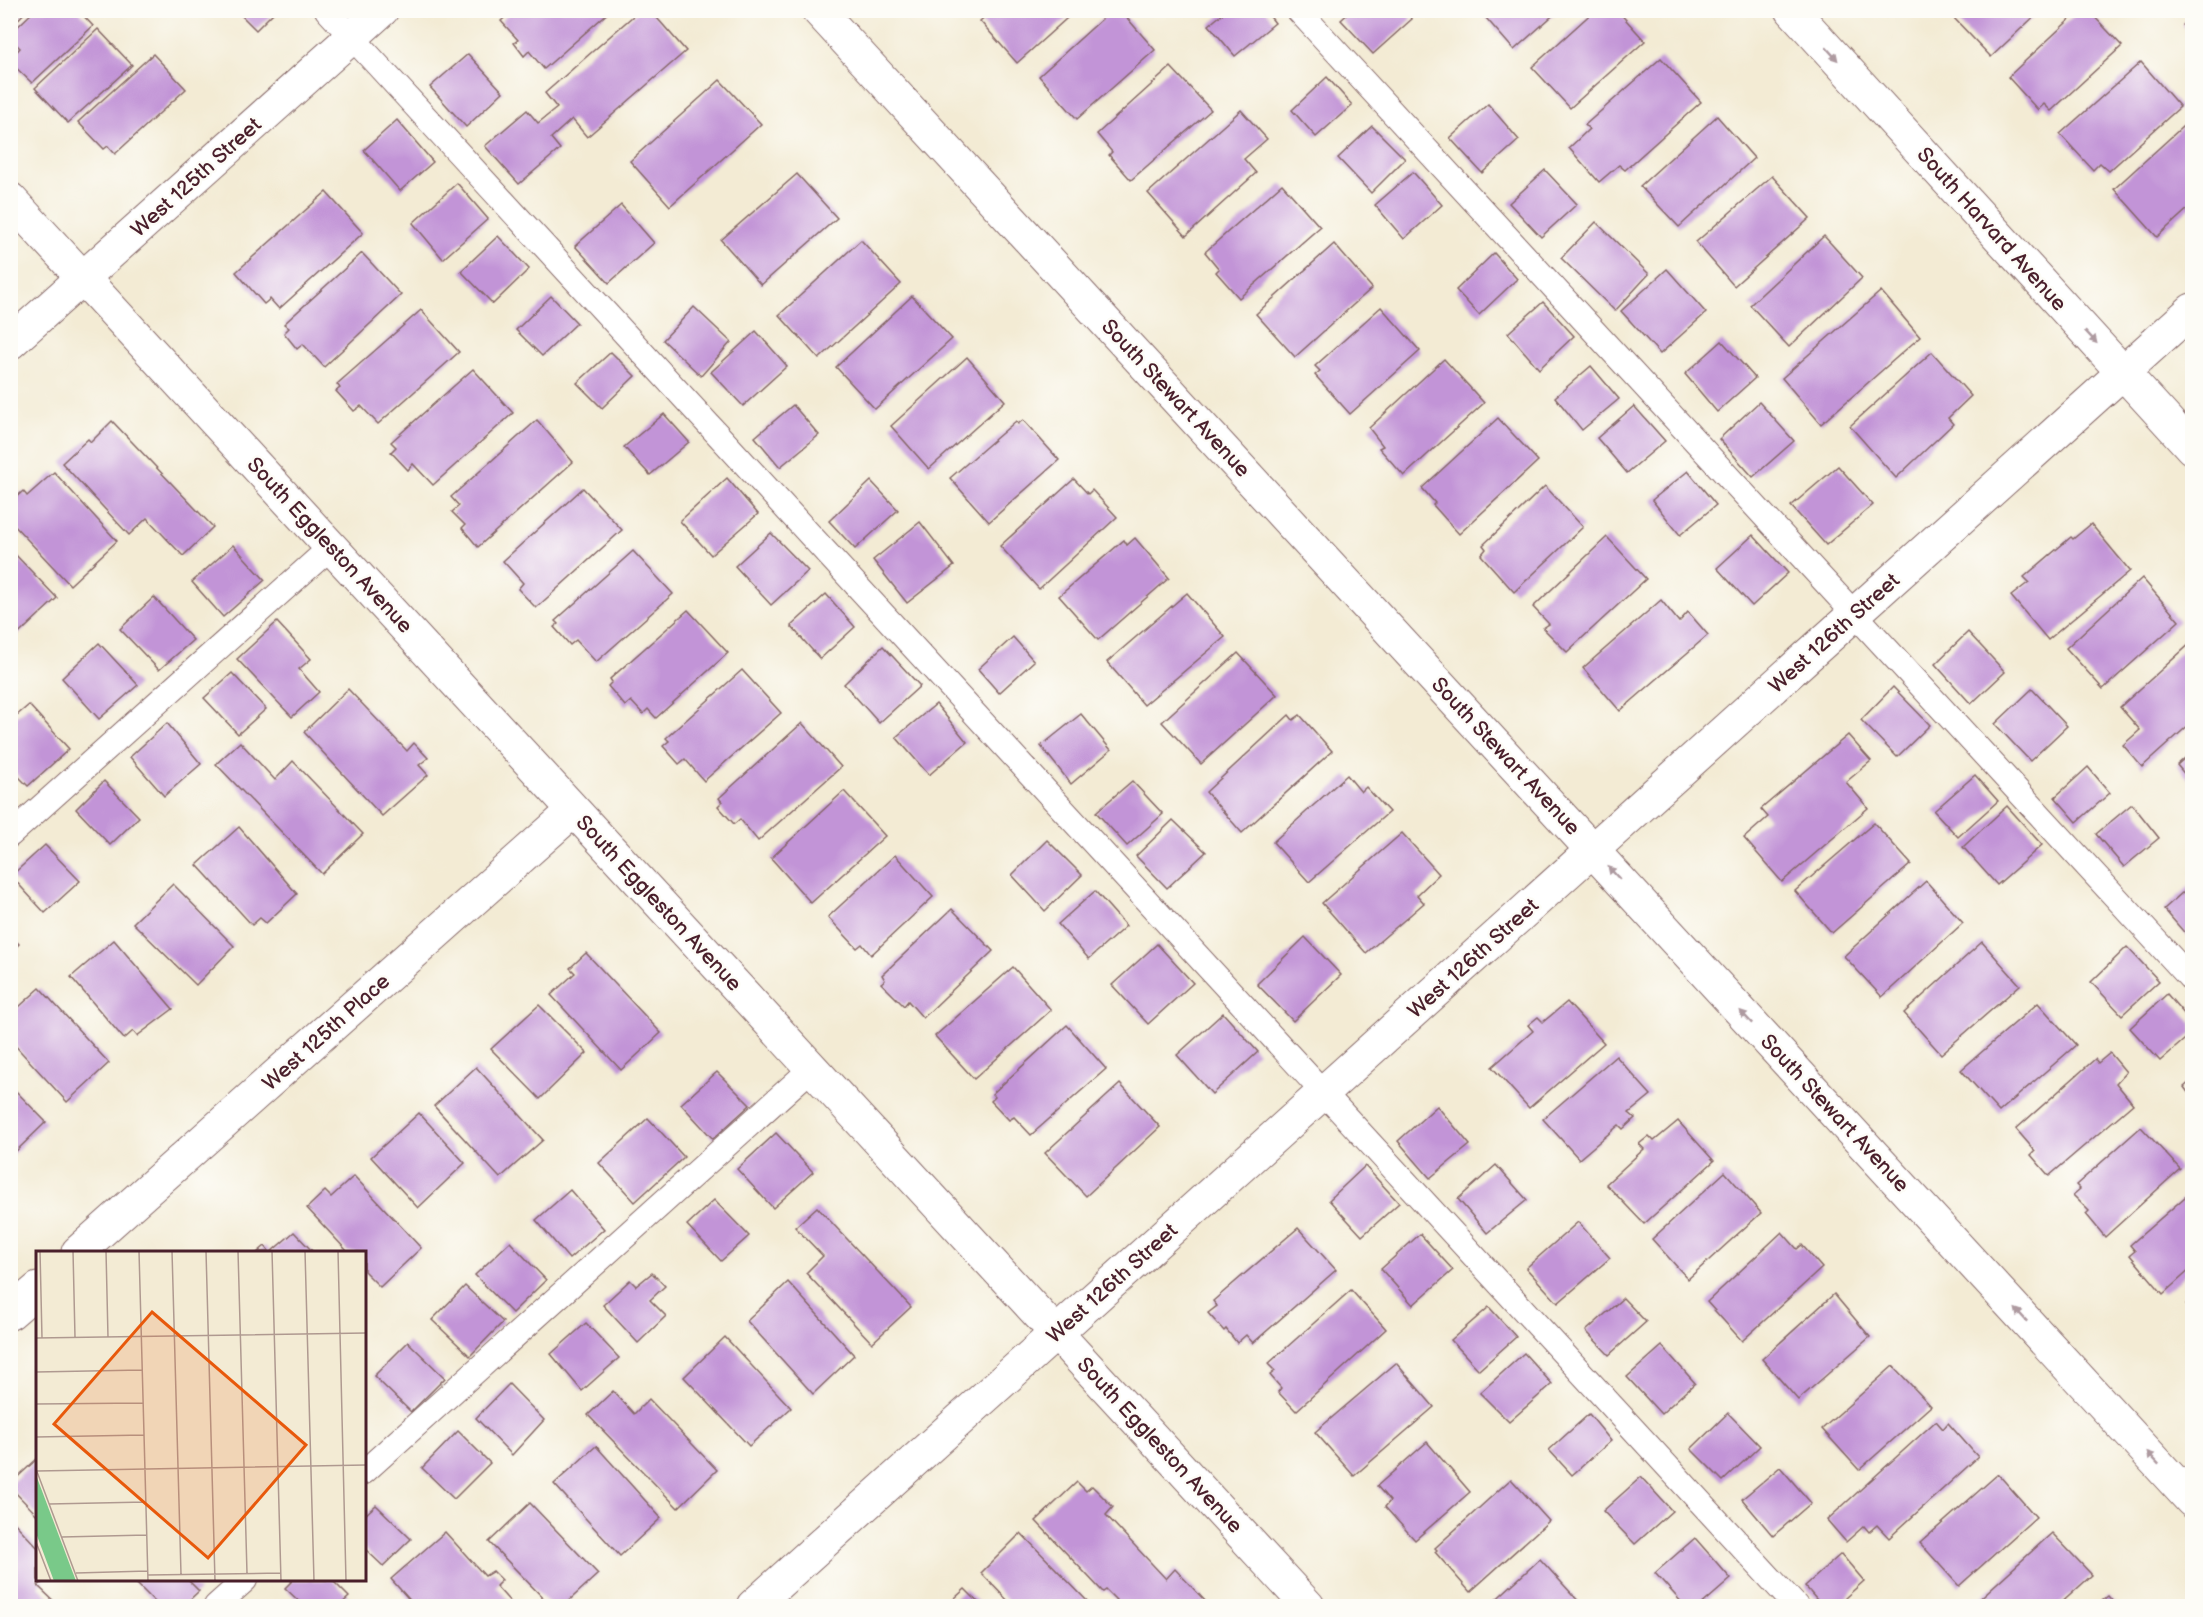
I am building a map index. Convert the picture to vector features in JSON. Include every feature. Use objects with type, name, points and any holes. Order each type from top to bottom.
[{"type":"street","name":"West 125th Street","points":[[10,343],[382,10]]},
{"type":"street","name":"South Stewart Avenue","points":[[818,10],[2193,1501]]},
{"type":"street","name":"South Harvard Avenue","points":[[1792,10],[2193,448]]},
{"type":"street","name":"South Eggleston Avenue","points":[[10,199],[1056,1333],[1300,1604]]},
{"type":"street","name":"West 126th Street","points":[[753,1606],[2193,310]]},
{"type":"street","name":"West 125th Place","points":[[79,1251],[573,811]]},
{"type":"street","points":[[10,1313],[36,1291]]},
{"type":"lane","points":[[327,10],[1796,1606]]},
{"type":"lane","points":[[1298,10],[2193,980]]},
{"type":"lane","points":[[10,835],[331,547]]},
{"type":"lane","points":[[366,1470],[812,1068]]},
{"type":"lane","points":[[216,1606],[244,1581]]},
{"type":"building","points":[[10,10],[27,10],[10,28]]},
{"type":"building","points":[[35,10],[78,10],[93,26],[32,83],[10,62],[20,48],[10,38],[10,34]]},
{"type":"building","points":[[236,10],[276,10],[256,30]]},
{"type":"building","points":[[513,10],[611,10],[544,69],[529,51],[524,56],[514,43],[518,40],[501,21]]},
{"type":"building","points":[[640,10],[650,10],[686,51],[587,137],[572,119],[551,138],[560,149],[519,184],[485,146],[527,110],[538,123],[557,108],[545,93]]},
{"type":"building","points":[[992,10],[1076,10],[1017,63],[980,21]]},
{"type":"building","points":[[1112,10],[1120,10],[1155,50],[1077,119],[1039,76]]},
{"type":"building","points":[[1227,10],[1265,10],[1275,23],[1235,56],[1209,25]]},
{"type":"building","points":[[1352,10],[1404,10],[1412,19],[1373,54],[1341,20]]},
{"type":"building","points":[[1479,10],[1559,10],[1514,50]]},
{"type":"building","points":[[1595,10],[1617,10],[1645,41],[1570,108],[1532,67]]},
{"type":"building","points":[[1960,10],[2041,10],[1991,57],[1953,17]]},
{"type":"building","points":[[2080,10],[2088,10],[2122,46],[2051,111],[2044,104],[2038,110],[2008,77]]},
{"type":"building","points":[[2192,16],[2192,37],[2183,25]]},
{"type":"building","points":[[98,29],[132,65],[68,123],[35,88]]},
{"type":"building","points":[[153,54],[186,89],[115,154],[108,146],[104,149],[78,122]]},
{"type":"building","points":[[468,54],[503,92],[466,127],[430,87]]},
{"type":"building","points":[[1661,58],[1701,102],[1625,170],[1619,165],[1599,182],[1569,148],[1589,129],[1585,125]]},
{"type":"building","points":[[2141,62],[2180,107],[2109,171],[2100,163],[2093,170],[2060,134]]},
{"type":"building","points":[[1171,67],[1211,110],[1131,180],[1109,155],[1112,152],[1097,134]]},
{"type":"building","points":[[1327,77],[1352,105],[1316,137],[1292,110]]},
{"type":"building","points":[[720,80],[761,124],[670,206],[630,161]]},
{"type":"building","points":[[1488,104],[1519,140],[1482,173],[1450,138]]},
{"type":"building","points":[[1241,110],[1267,139],[1244,159],[1256,173],[1186,236],[1148,193]]},
{"type":"building","points":[[1717,116],[1754,158],[1679,227],[1640,186]]},
{"type":"building","points":[[2192,118],[2192,210],[2190,207],[2157,237],[2114,189]]},
{"type":"building","points":[[397,120],[433,162],[400,191],[364,150]]},
{"type":"building","points":[[1372,126],[1405,159],[1371,193],[1338,158]]},
{"type":"building","points":[[1545,170],[1577,204],[1541,237],[1509,203]]},
{"type":"building","points":[[1413,172],[1442,205],[1404,239],[1375,205]]},
{"type":"building","points":[[797,174],[837,218],[761,285],[721,240]]},
{"type":"building","points":[[1772,176],[1810,218],[1734,286],[1696,242]]},
{"type":"building","points":[[457,183],[488,219],[443,259],[413,223]]},
{"type":"building","points":[[1282,184],[1320,227],[1239,298],[1216,272],[1219,269],[1205,252]]},
{"type":"building","points":[[326,192],[363,233],[279,309],[270,299],[264,304],[236,272]]},
{"type":"building","points":[[621,205],[654,243],[609,283],[575,246]]},
{"type":"building","points":[[1596,222],[1649,274],[1615,311],[1561,258]]},
{"type":"building","points":[[498,236],[529,269],[493,304],[461,271]]},
{"type":"building","points":[[1824,236],[1862,278],[1789,347],[1750,305]]},
{"type":"building","points":[[861,240],[901,284],[819,359],[779,315]]},
{"type":"building","points":[[1334,244],[1372,288],[1295,357],[1256,314]]},
{"type":"building","points":[[362,253],[401,295],[324,367],[303,344],[297,349],[284,333],[289,328],[284,324]]},
{"type":"building","points":[[1494,253],[1517,279],[1479,315],[1456,290]]},
{"type":"building","points":[[1667,269],[1706,313],[1660,354],[1621,311]]},
{"type":"building","points":[[1881,291],[1920,337],[1821,424],[1782,378]]},
{"type":"building","points":[[551,296],[577,323],[542,356],[516,330]]},
{"type":"building","points":[[912,296],[952,339],[875,409],[836,367]]},
{"type":"building","points":[[1543,302],[1574,336],[1539,369],[1508,333]]},
{"type":"building","points":[[694,307],[731,342],[701,376],[663,340]]},
{"type":"building","points":[[1381,307],[1420,351],[1350,414],[1315,375],[1320,371],[1315,366]]},
{"type":"building","points":[[421,310],[459,352],[378,424],[361,406],[354,411],[336,391],[340,388],[337,384]]},
{"type":"building","points":[[756,331],[787,366],[743,406],[711,372]]},
{"type":"building","points":[[1722,341],[1755,378],[1717,412],[1685,374]]},
{"type":"building","points":[[611,352],[635,376],[602,408],[577,383]]},
{"type":"building","points":[[1932,352],[1971,396],[1948,418],[1953,424],[1896,478],[1850,426]]},
{"type":"building","points":[[967,357],[1005,401],[929,469],[891,426]]},
{"type":"building","points":[[1444,359],[1484,403],[1404,476],[1379,448],[1383,446],[1369,428]]},
{"type":"building","points":[[1591,366],[1619,399],[1582,430],[1555,397]]},
{"type":"building","points":[[473,369],[513,413],[433,485],[413,464],[408,470],[391,452],[396,447],[391,442]]},
{"type":"building","points":[[1759,402],[1794,441],[1753,477],[1719,439]]},
{"type":"building","points":[[793,405],[819,435],[780,467],[755,437]]},
{"type":"building","points":[[1634,406],[1665,441],[1627,473],[1597,438]]},
{"type":"building","points":[[664,414],[689,442],[650,475],[624,447]]},
{"type":"building","points":[[1498,418],[1538,461],[1459,534],[1433,505],[1435,503],[1422,488]]},
{"type":"building","points":[[537,420],[573,462],[478,547],[462,528],[465,525],[452,512],[459,506],[451,497]]},
{"type":"building","points":[[1023,420],[1059,460],[989,522],[950,478],[1016,421],[1018,424]]},
{"type":"building","points":[[112,421],[213,527],[183,556],[147,518],[129,535],[62,463],[88,439],[91,442]]},
{"type":"building","points":[[1838,466],[1873,505],[1826,545],[1791,506]]},
{"type":"building","points":[[1688,471],[1716,505],[1680,535],[1652,500]]},
{"type":"building","points":[[54,472],[117,541],[70,585],[10,521],[10,503],[23,491],[27,496]]},
{"type":"building","points":[[727,478],[758,514],[711,555],[680,521]]},
{"type":"building","points":[[1074,479],[1088,494],[1092,490],[1117,517],[1039,589],[1000,546]]},
{"type":"building","points":[[871,481],[898,510],[855,549],[829,521]]},
{"type":"building","points":[[1545,486],[1583,527],[1514,592],[1481,555],[1486,549],[1483,545]]},
{"type":"building","points":[[583,488],[622,530],[536,608],[518,589],[523,583],[503,561]]},
{"type":"building","points":[[920,522],[954,566],[907,603],[873,560]]},
{"type":"building","points":[[2091,524],[2130,571],[2048,640],[2011,596],[2029,582],[2024,577],[2071,537],[2073,539]]},
{"type":"building","points":[[771,533],[808,571],[771,605],[735,566]]},
{"type":"building","points":[[1753,535],[1788,573],[1752,606],[1717,568]]},
{"type":"building","points":[[1607,537],[1646,579],[1567,652],[1543,628],[1549,624],[1533,607]]},
{"type":"building","points":[[1135,538],[1169,578],[1098,640],[1059,596],[1124,540],[1127,545]]},
{"type":"building","points":[[233,545],[265,580],[223,617],[192,582]]},
{"type":"building","points":[[10,549],[57,598],[10,642]]},
{"type":"building","points":[[633,551],[673,594],[596,662],[576,640],[570,645],[554,627],[558,624],[555,621]]},
{"type":"building","points":[[2142,578],[2179,621],[2103,689],[2066,648]]},
{"type":"building","points":[[1187,593],[1225,637],[1144,705],[1107,662]]},
{"type":"building","points":[[826,594],[855,627],[820,659],[791,626]]},
{"type":"building","points":[[154,597],[193,640],[159,670],[120,629]]},
{"type":"building","points":[[1661,600],[1679,622],[1688,612],[1708,635],[1620,711],[1583,668]]},
{"type":"building","points":[[688,610],[728,653],[656,718],[648,709],[643,714],[631,701],[625,706],[608,686],[612,682],[610,679]]},
{"type":"building","points":[[277,622],[311,659],[299,669],[319,692],[292,717],[237,659]]},
{"type":"building","points":[[1968,632],[2005,672],[1971,704],[1935,664]]},
{"type":"building","points":[[1013,637],[1034,661],[999,693],[978,669]]},
{"type":"building","points":[[2192,642],[2192,722],[2142,767],[2123,745],[2140,730],[2120,707]]},
{"type":"building","points":[[99,643],[138,685],[99,719],[62,678]]},
{"type":"building","points":[[883,646],[920,686],[879,723],[844,684]]},
{"type":"building","points":[[1238,653],[1277,695],[1201,764],[1162,722]]},
{"type":"building","points":[[742,670],[781,713],[704,781],[685,759],[679,764],[663,746],[669,741],[666,738]]},
{"type":"building","points":[[232,673],[266,709],[238,734],[204,698]]},
{"type":"building","points":[[1893,687],[1930,725],[1897,757],[1861,720]]},
{"type":"building","points":[[348,689],[407,751],[414,743],[428,758],[419,765],[428,775],[382,816],[304,732]]},
{"type":"building","points":[[2032,689],[2067,726],[2030,761],[1995,724]]},
{"type":"building","points":[[936,704],[967,742],[929,775],[896,737]]},
{"type":"building","points":[[29,705],[69,749],[28,786],[10,768],[10,721]]},
{"type":"building","points":[[1081,714],[1111,750],[1071,784],[1041,746]]},
{"type":"building","points":[[1289,715],[1293,720],[1300,715],[1332,751],[1242,833],[1206,792]]},
{"type":"building","points":[[167,723],[201,764],[164,796],[130,757]]},
{"type":"building","points":[[802,723],[841,767],[758,841],[740,819],[734,824],[718,806],[722,802],[719,798]]},
{"type":"building","points":[[1848,735],[1871,761],[1846,782],[1868,808],[1782,882],[1744,838],[1768,817],[1761,809]]},
{"type":"building","points":[[240,742],[275,780],[293,761],[363,834],[322,874],[216,764]]},
{"type":"building","points":[[2192,752],[2192,783],[2177,765]]},
{"type":"building","points":[[2088,767],[2110,793],[2077,822],[2055,797]]},
{"type":"building","points":[[1347,775],[1361,792],[1366,787],[1389,812],[1309,882],[1273,842]]},
{"type":"building","points":[[1975,775],[1998,801],[1958,837],[1934,811]]},
{"type":"building","points":[[104,781],[139,817],[110,845],[76,809]]},
{"type":"building","points":[[1132,781],[1163,814],[1127,846],[1096,812]]},
{"type":"building","points":[[844,791],[885,836],[811,903],[771,858]]},
{"type":"building","points":[[2132,804],[2159,838],[2124,867],[2096,834]]},
{"type":"building","points":[[2007,806],[2042,845],[1997,885],[1963,847]]},
{"type":"building","points":[[1173,820],[1206,852],[1167,888],[1136,856]]},
{"type":"building","points":[[1874,823],[1911,864],[1832,933],[1795,891]]},
{"type":"building","points":[[239,827],[297,894],[266,923],[260,918],[252,925],[197,865]]},
{"type":"building","points":[[1402,833],[1439,874],[1417,895],[1424,903],[1366,953],[1322,903]]},
{"type":"building","points":[[1047,840],[1082,875],[1045,911],[1012,875]]},
{"type":"building","points":[[45,845],[80,881],[45,913],[11,876]]},
{"type":"building","points":[[895,855],[933,897],[871,955],[862,944],[857,948],[828,917]]},
{"type":"building","points":[[1926,881],[1963,923],[1882,997],[1844,956]]},
{"type":"building","points":[[173,884],[234,946],[196,985],[133,923]]},
{"type":"building","points":[[2192,884],[2192,935],[2189,938],[2164,909]]},
{"type":"building","points":[[1095,891],[1126,926],[1089,959],[1058,924]]},
{"type":"building","points":[[952,909],[993,951],[923,1018],[908,1001],[904,1006],[881,983],[885,980],[882,975]]},
{"type":"building","points":[[10,935],[19,944],[10,953]]},
{"type":"building","points":[[1305,937],[1341,975],[1293,1021],[1257,984]]},
{"type":"building","points":[[114,940],[173,1009],[137,1036],[133,1031],[124,1039],[71,977]]},
{"type":"building","points":[[1982,942],[2020,985],[1941,1054],[1904,1013]]},
{"type":"building","points":[[1157,944],[1193,983],[1148,1024],[1112,985]]},
{"type":"building","points":[[2127,947],[2159,981],[2122,1015],[2091,982]]},
{"type":"building","points":[[586,953],[661,1033],[621,1070],[551,995],[575,973],[570,968]]},
{"type":"building","points":[[1013,967],[1051,1010],[974,1079],[935,1036]]},
{"type":"building","points":[[40,988],[109,1063],[67,1102],[10,1040],[10,1015]]},
{"type":"building","points":[[2167,994],[2192,1023],[2192,1033],[2160,1061],[2130,1028]]},
{"type":"building","points":[[1567,1002],[1604,1043],[1529,1108],[1492,1067],[1533,1031],[1528,1025],[1538,1017],[1543,1022]]},
{"type":"building","points":[[2038,1003],[2076,1045],[1999,1112],[1961,1070]]},
{"type":"building","points":[[539,1005],[587,1053],[540,1099],[491,1049]]},
{"type":"building","points":[[1223,1013],[1258,1052],[1212,1094],[1177,1055]]},
{"type":"building","points":[[1067,1025],[1106,1069],[1031,1135],[1014,1117],[1009,1120],[991,1101],[995,1097],[992,1094]]},
{"type":"building","points":[[2110,1053],[2126,1072],[2116,1083],[2133,1104],[2049,1176],[2031,1155],[2035,1151],[2016,1129],[2095,1059],[2098,1063]]},
{"type":"building","points":[[1616,1056],[1651,1095],[1629,1113],[1635,1118],[1623,1129],[1619,1125],[1579,1159],[1543,1119]]},
{"type":"building","points":[[476,1067],[543,1140],[500,1178],[434,1106]]},
{"type":"building","points":[[717,1072],[750,1105],[713,1139],[681,1104]]},
{"type":"building","points":[[2192,1080],[2192,1098],[2184,1087]]},
{"type":"building","points":[[1120,1084],[1160,1127],[1086,1196],[1045,1153]]},
{"type":"building","points":[[10,1085],[46,1122],[10,1157]]},
{"type":"building","points":[[1437,1106],[1470,1145],[1430,1178],[1398,1141]]},
{"type":"building","points":[[419,1113],[465,1163],[418,1208],[371,1157]]},
{"type":"building","points":[[648,1118],[684,1157],[635,1202],[599,1163]]},
{"type":"building","points":[[1678,1121],[1714,1161],[1644,1224],[1606,1184],[1644,1149],[1639,1144],[1649,1136],[1654,1141]]},
{"type":"building","points":[[2141,1127],[2180,1169],[2105,1237],[2086,1214],[2089,1211],[2073,1195],[2080,1189],[2076,1185]]},
{"type":"building","points":[[776,1133],[813,1172],[773,1208],[737,1169]]},
{"type":"building","points":[[1496,1165],[1527,1200],[1487,1233],[1458,1199]]},
{"type":"building","points":[[1365,1166],[1399,1203],[1362,1236],[1329,1200]]},
{"type":"building","points":[[1725,1172],[1761,1213],[1688,1279],[1652,1239]]},
{"type":"building","points":[[354,1176],[421,1248],[380,1287],[366,1273],[366,1251],[347,1251],[307,1208],[325,1191],[331,1197]]},
{"type":"building","points":[[570,1190],[604,1229],[569,1259],[536,1220]]},
{"type":"building","points":[[2192,1191],[2192,1268],[2163,1294],[2130,1255],[2135,1251],[2130,1245]]},
{"type":"building","points":[[714,1200],[749,1236],[721,1261],[687,1225]]},
{"type":"building","points":[[817,1207],[911,1307],[872,1343],[806,1273],[823,1256],[795,1227]]},
{"type":"building","points":[[1578,1222],[1610,1258],[1558,1303],[1526,1268]]},
{"type":"building","points":[[1298,1228],[1336,1270],[1253,1343],[1246,1335],[1237,1343],[1226,1329],[1224,1331],[1208,1313],[1217,1306],[1213,1301]]},
{"type":"building","points":[[294,1232],[312,1251],[272,1251]]},
{"type":"building","points":[[1782,1232],[1797,1249],[1802,1245],[1822,1268],[1742,1341],[1707,1302]]},
{"type":"building","points":[[1420,1234],[1453,1270],[1413,1305],[1381,1269]]},
{"type":"building","points":[[510,1242],[546,1280],[512,1313],[475,1275]]},
{"type":"building","points":[[265,1246],[269,1251],[259,1251]]},
{"type":"building","points":[[652,1273],[665,1286],[650,1300],[666,1316],[638,1343],[603,1305],[630,1280],[636,1286]]},
{"type":"building","points":[[788,1282],[854,1355],[813,1394],[747,1321]]},
{"type":"building","points":[[465,1286],[503,1322],[470,1356],[432,1320]]},
{"type":"building","points":[[1351,1290],[1386,1329],[1296,1411],[1278,1392],[1281,1388],[1270,1375],[1275,1371],[1268,1364]]},
{"type":"building","points":[[1834,1294],[1870,1337],[1798,1400],[1762,1359]]},
{"type":"building","points":[[1623,1298],[1646,1322],[1609,1355],[1586,1331]]},
{"type":"building","points":[[2192,1299],[2192,1321],[2186,1313],[2190,1309],[2186,1304]]},
{"type":"building","points":[[1489,1307],[1516,1337],[1479,1370],[1451,1340]]},
{"type":"building","points":[[586,1323],[619,1358],[582,1391],[551,1354]]},
{"type":"building","points":[[725,1337],[791,1408],[749,1446],[684,1377]]},
{"type":"building","points":[[408,1342],[445,1378],[411,1412],[374,1376]]},
{"type":"building","points":[[1662,1346],[1695,1383],[1661,1414],[1627,1377]]},
{"type":"building","points":[[1524,1353],[1552,1384],[1509,1422],[1480,1393]]},
{"type":"building","points":[[1396,1363],[1434,1407],[1354,1476],[1315,1432]]},
{"type":"building","points":[[1893,1366],[1931,1406],[1859,1470],[1822,1429]]},
{"type":"building","points":[[509,1384],[544,1420],[512,1455],[476,1418]]},
{"type":"building","points":[[613,1391],[634,1414],[649,1399],[717,1470],[678,1508],[588,1415]]},
{"type":"building","points":[[1728,1413],[1760,1446],[1723,1481],[1691,1449]]},
{"type":"building","points":[[1589,1414],[1611,1441],[1572,1475],[1549,1450]]},
{"type":"building","points":[[1936,1421],[1943,1429],[1948,1423],[1978,1457],[1889,1538],[1877,1525],[1869,1532],[1864,1526],[1846,1542],[1827,1520]]},
{"type":"building","points":[[458,1431],[490,1463],[454,1499],[422,1468]]},
{"type":"building","points":[[1427,1442],[1470,1492],[1415,1540],[1385,1507],[1390,1501],[1377,1486]]},
{"type":"building","points":[[596,1446],[661,1518],[620,1556],[554,1484]]},
{"type":"building","points":[[36,1460],[36,1514],[10,1487],[10,1484]]},
{"type":"building","points":[[1780,1467],[1811,1503],[1773,1536],[1742,1499]]},
{"type":"building","points":[[1998,1474],[2036,1517],[1959,1586],[1920,1543]]},
{"type":"building","points":[[1641,1477],[1672,1511],[1635,1544],[1603,1511]]},
{"type":"building","points":[[1511,1479],[1549,1521],[1470,1592],[1435,1552],[1437,1550],[1435,1548]]},
{"type":"building","points":[[1077,1482],[1086,1491],[1092,1486],[1113,1507],[1106,1515],[1166,1579],[1175,1569],[1206,1602],[1201,1606],[1122,1606],[1106,1590],[1103,1592],[1036,1521]]},
{"type":"building","points":[[530,1503],[598,1574],[563,1606],[551,1606],[489,1542]]},
{"type":"building","points":[[376,1505],[411,1539],[383,1566],[366,1550],[366,1514]]},
{"type":"building","points":[[10,1518],[36,1546],[36,1581],[44,1581],[38,1586],[59,1606],[10,1606]]},
{"type":"building","points":[[445,1532],[485,1576],[493,1571],[502,1580],[496,1586],[514,1606],[436,1606],[431,1601],[424,1606],[415,1606],[391,1579]]},
{"type":"building","points":[[1021,1533],[1089,1603],[1085,1606],[1013,1606],[981,1573]]},
{"type":"building","points":[[2052,1533],[2092,1575],[2058,1606],[1976,1606],[1974,1604]]},
{"type":"building","points":[[1695,1538],[1731,1579],[1700,1606],[1685,1606],[1655,1573]]},
{"type":"building","points":[[1841,1554],[1864,1581],[1836,1606],[1822,1606],[1805,1586]]},
{"type":"building","points":[[1540,1559],[1583,1606],[1489,1606]]},
{"type":"building","points":[[134,1581],[189,1581],[199,1591],[183,1606],[159,1606]]},
{"type":"building","points":[[292,1581],[333,1581],[349,1597],[339,1606],[304,1606],[285,1588]]},
{"type":"building","points":[[965,1589],[982,1606],[946,1606]]},
{"type":"building","points":[[2108,1596],[2117,1606],[2096,1606]]}]
